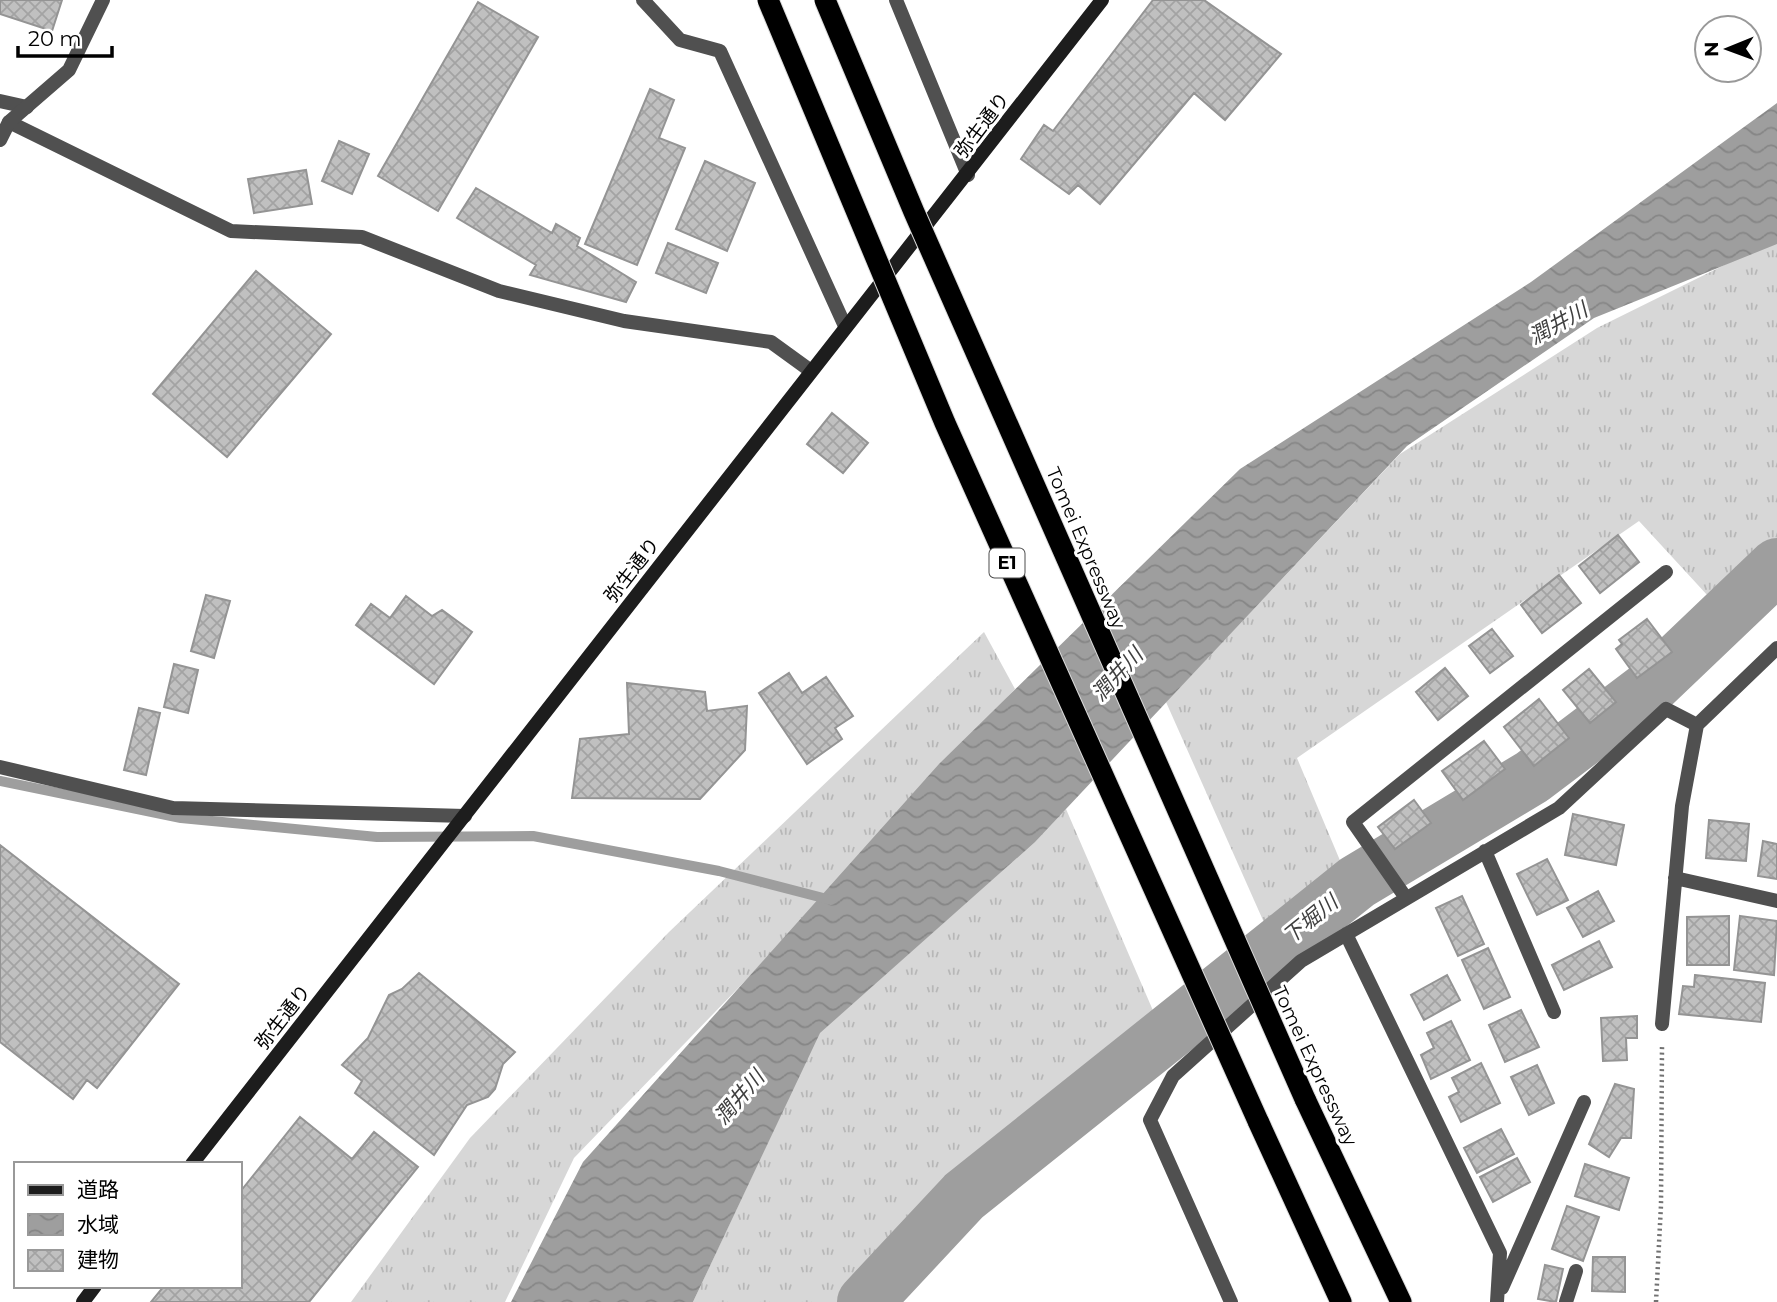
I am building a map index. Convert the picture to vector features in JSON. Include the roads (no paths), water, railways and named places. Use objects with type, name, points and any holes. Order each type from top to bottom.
[{"type":"highway","name":"E1","points":[[768,0],[945,424],[1340,1302]]},
{"type":"highway","name":"Tomei Expressway","points":[[825,0],[914,212],[1305,1100],[1401,1302]]},
{"type":"street","points":[[0,140],[9,122],[69,70],[103,0]]},
{"type":"street","points":[[643,0],[680,40],[720,51],[845,326]]},
{"type":"street","points":[[896,0],[968,175]]},
{"type":"street","name":"弥生通り","points":[[194,1162],[845,326],[968,175],[1102,0]]},
{"type":"street","points":[[0,101],[27,107]]},
{"type":"street","points":[[9,122],[232,231],[362,237],[499,291],[624,321],[771,342],[811,371]]},
{"type":"street","points":[[1401,893],[1353,821],[1666,572]]},
{"type":"street","points":[[1662,1024],[1682,806],[1697,725],[1777,648]]},
{"type":"street","points":[[1231,1302],[1150,1120],[1173,1076],[1301,961],[1346,934],[1401,893],[1485,851],[1559,808],[1666,709],[1697,725]]},
{"type":"street","points":[[0,767],[173,808],[465,816]]},
{"type":"street","points":[[1485,851],[1554,1012]]},
{"type":"street","points":[[1675,878],[1777,901]]},
{"type":"street","points":[[1346,934],[1500,1253],[1498,1299]]},
{"type":"street","points":[[1498,1299],[1584,1102]]},
{"type":"street","points":[[1566,1302],[1576,1271]]},
{"type":"street","points":[[83,1302],[94,1288]]},
{"type":"water","name":"潤井川","points":[[1777,103],[1777,244],[1594,318],[1407,446],[1035,842],[820,1033],[693,1302],[511,1302],[583,1162],[939,764],[1240,469],[1531,282]]},
{"type":"waterway","name":"下堀川","points":[[865,1302],[964,1196],[1357,882],[1532,777],[1647,690],[1777,566]]},
{"type":"waterway","points":[[0,781],[181,818],[377,837],[533,836],[719,871],[831,900]]}]
